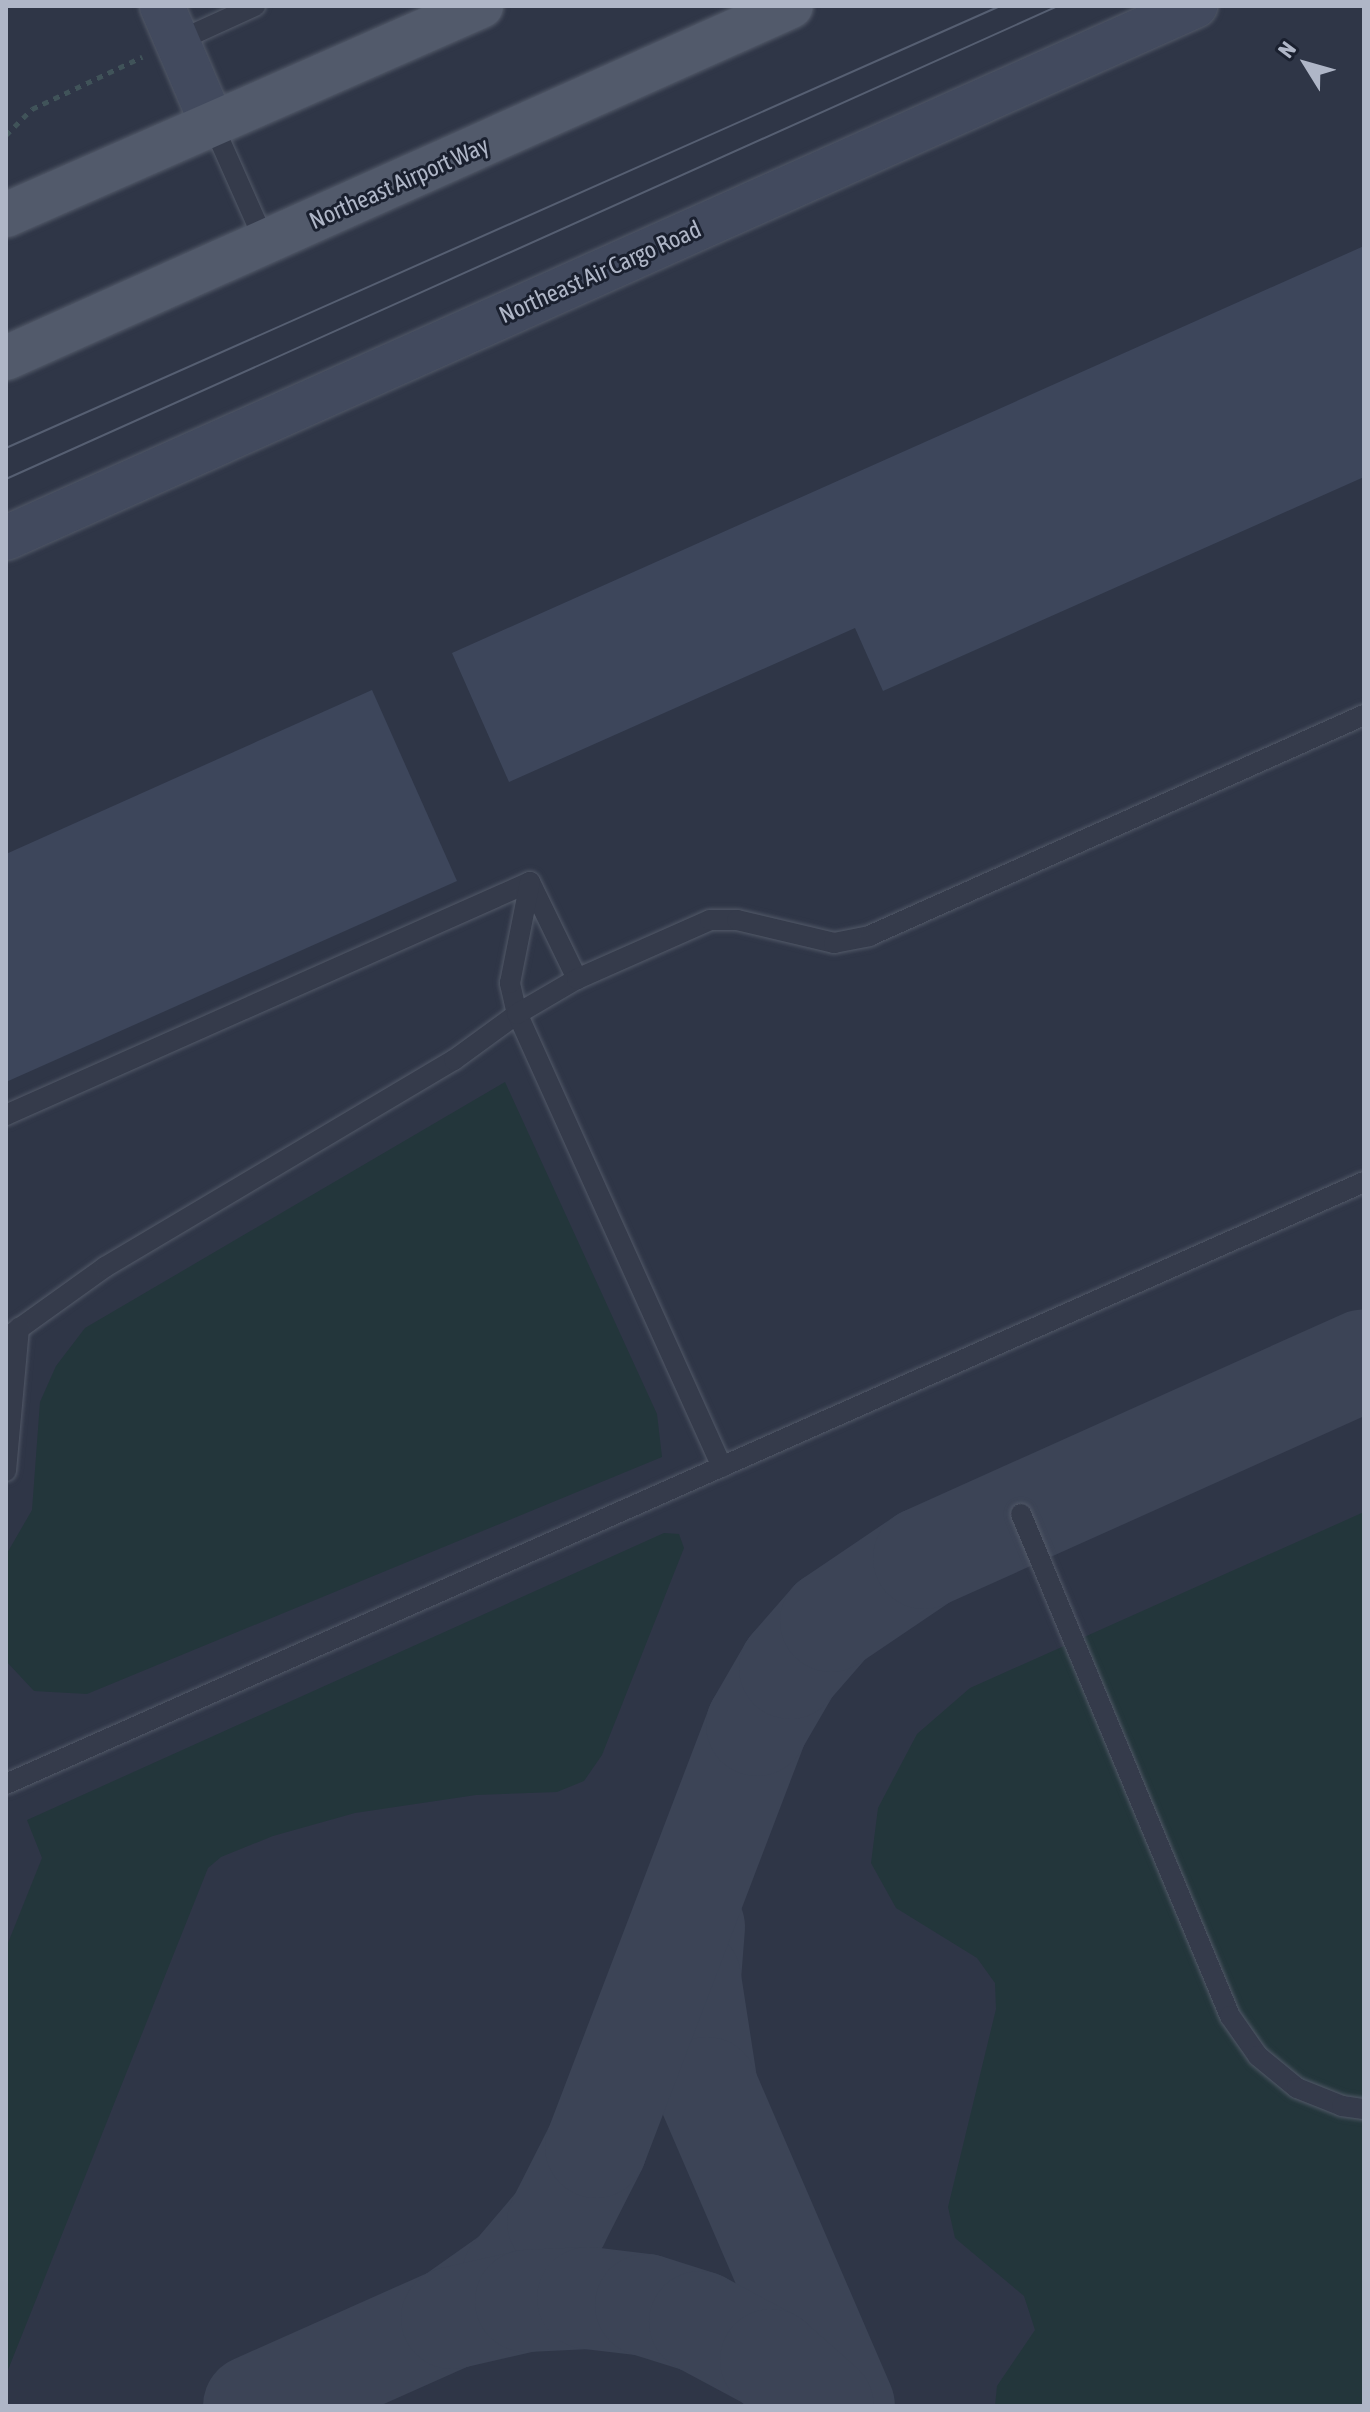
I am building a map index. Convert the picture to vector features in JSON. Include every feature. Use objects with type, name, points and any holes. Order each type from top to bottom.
[{"type":"main road","points":[[6,215],[481,6]]},
{"type":"main road","name":"Northeast Airport Way","points":[[6,358],[791,6]]},
{"type":"street","name":"Northeast Air Cargo Road","points":[[6,538],[1195,6]]},
{"type":"street","points":[[169,24],[212,123]]},
{"type":"lane","points":[[169,24],[255,6]]},
{"type":"lane","points":[[212,123],[265,242]]},
{"type":"lane","points":[[6,1471],[12,1333],[105,1267],[454,1060],[517,1014],[577,979],[710,920],[737,920],[834,943],[869,936],[1364,715]]},
{"type":"lane","points":[[530,882],[577,979]]},
{"type":"lane","points":[[530,882],[510,983],[517,1014],[722,1467]]},
{"type":"lane","points":[[6,1115],[530,882]]},
{"type":"lane","points":[[6,1784],[1364,1182]]},
{"type":"lane","points":[[1021,1514],[1230,2016],[1258,2056],[1297,2088],[1342,2106],[1364,2109]]},
{"type":"path","points":[[6,135],[32,109],[131,62]]},
{"type":"shaded area","points":[[6,6],[1364,6],[1364,2406],[6,2406]]},
{"type":"green space","points":[[505,1082],[657,1414],[662,1457],[87,1694],[34,1691],[6,1661],[6,1555],[32,1510],[40,1402],[56,1366],[85,1328]]},
{"type":"green space","points":[[1364,1512],[1364,2406],[995,2406],[997,2386],[1035,2330],[1024,2296],[955,2238],[948,2207],[996,2009],[995,1983],[977,1958],[896,1908],[871,1863],[878,1808],[917,1734],[970,1688]]},
{"type":"green space","points":[[664,1533],[679,1534],[684,1548],[602,1755],[584,1781],[557,1792],[476,1795],[355,1813],[273,1836],[221,1857],[208,1868],[6,2375],[6,1948],[42,1858],[27,1820]]},
{"type":"building","points":[[1364,246],[1364,477],[883,691],[855,628],[509,782],[452,653]]},
{"type":"building","points":[[372,690],[457,881],[6,1082],[6,854]]},
{"type":"taxiway","points":[[452,2318],[513,2275],[558,2222],[596,2147],[757,1725],[790,1668],[831,1621],[924,1558],[1364,1360]]},
{"type":"taxiway","points":[[694,1927],[690,1978],[707,2088],[844,2406]]},
{"type":"taxiway","points":[[254,2406],[452,2318],[526,2301],[588,2298],[646,2305],[700,2322],[771,2360],[823,2406]]},
{"type":"tram line","points":[[6,448],[1000,6]]},
{"type":"tram line","points":[[6,479],[1058,6]]}]
